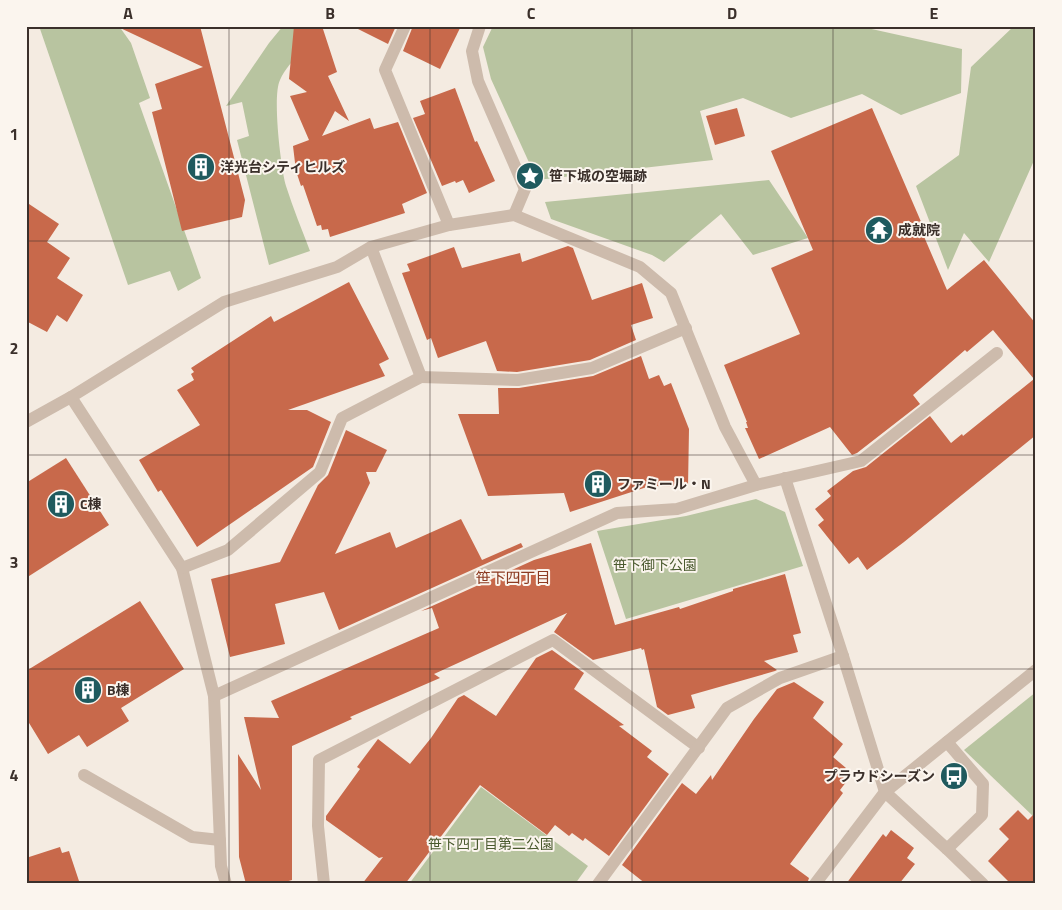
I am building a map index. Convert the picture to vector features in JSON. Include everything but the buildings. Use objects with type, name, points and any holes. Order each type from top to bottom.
[{"type":"street","points":[[405,26],[385,70],[449,225]]},
{"type":"street","points":[[480,26],[472,50],[478,81],[526,189],[514,215]]},
{"type":"street","points":[[26,422],[224,302],[337,267],[371,248],[449,225],[514,215],[640,267],[671,292],[725,427],[756,485]]},
{"type":"street","points":[[371,248],[420,377]]},
{"type":"street","points":[[182,568],[228,550],[320,472],[342,418],[420,377],[518,380],[592,368],[686,328]]},
{"type":"street","points":[[214,696],[616,513],[677,509],[756,485],[861,461],[997,353]]},
{"type":"street","points":[[70,397],[182,568],[214,696],[221,866],[226,884]]},
{"type":"street","points":[[785,478],[885,792],[982,884]]},
{"type":"street","points":[[324,884],[318,826],[319,760],[553,640],[699,748]]},
{"type":"street","points":[[598,884],[727,708],[780,678],[843,656]]},
{"type":"street","points":[[815,884],[885,792],[1036,670]]},
{"type":"street","points":[[947,742],[984,784],[982,815],[947,849]]},
{"type":"street","points":[[84,775],[192,837],[220,840]]},
{"type":"green space","points":[[39,26],[119,26],[131,43],[150,98],[139,103],[201,278],[178,291],[170,271],[128,285]]},
{"type":"green space","points":[[283,26],[322,26],[284,72],[278,88],[277,101],[278,133],[284,177],[310,251],[269,265],[237,140],[249,136],[242,102],[226,106],[269,43]]},
{"type":"green space","points":[[493,26],[858,26],[962,49],[961,93],[901,115],[862,94],[791,118],[743,98],[700,111],[713,160],[537,180],[491,79],[483,47]]},
{"type":"green space","points":[[1014,26],[1036,26],[1036,156],[989,262],[964,233],[948,270],[916,186],[959,155],[971,67]]},
{"type":"green space","points":[[769,180],[808,238],[753,255],[721,214],[664,262],[652,255],[551,219],[545,202]]},
{"type":"green space","name":"笹下御下公園","points":[[756,499],[785,512],[803,566],[626,619],[597,531],[686,516]]},
{"type":"green space","points":[[1036,692],[1036,819],[964,750]]},
{"type":"green space","name":"笹下四丁目第二公園","points":[[481,787],[588,866],[575,884],[409,884]]},
{"type":"place","name":"洋光台シティヒルズ","points":[[201,167]]},
{"type":"place","name":"笹下城の空堀跡","points":[[530,176]]},
{"type":"place","name":"成就院","points":[[879,230]]},
{"type":"place","name":"ファミール・N","points":[[598,484]]},
{"type":"place","name":"C棟","points":[[61,504]]},
{"type":"place","name":"B棟","points":[[88,690]]},
{"type":"place","name":"プラウドシーズン","points":[[954,776]]},
{"type":"district","name":"笹下四丁目","points":[[513,578]]}]
